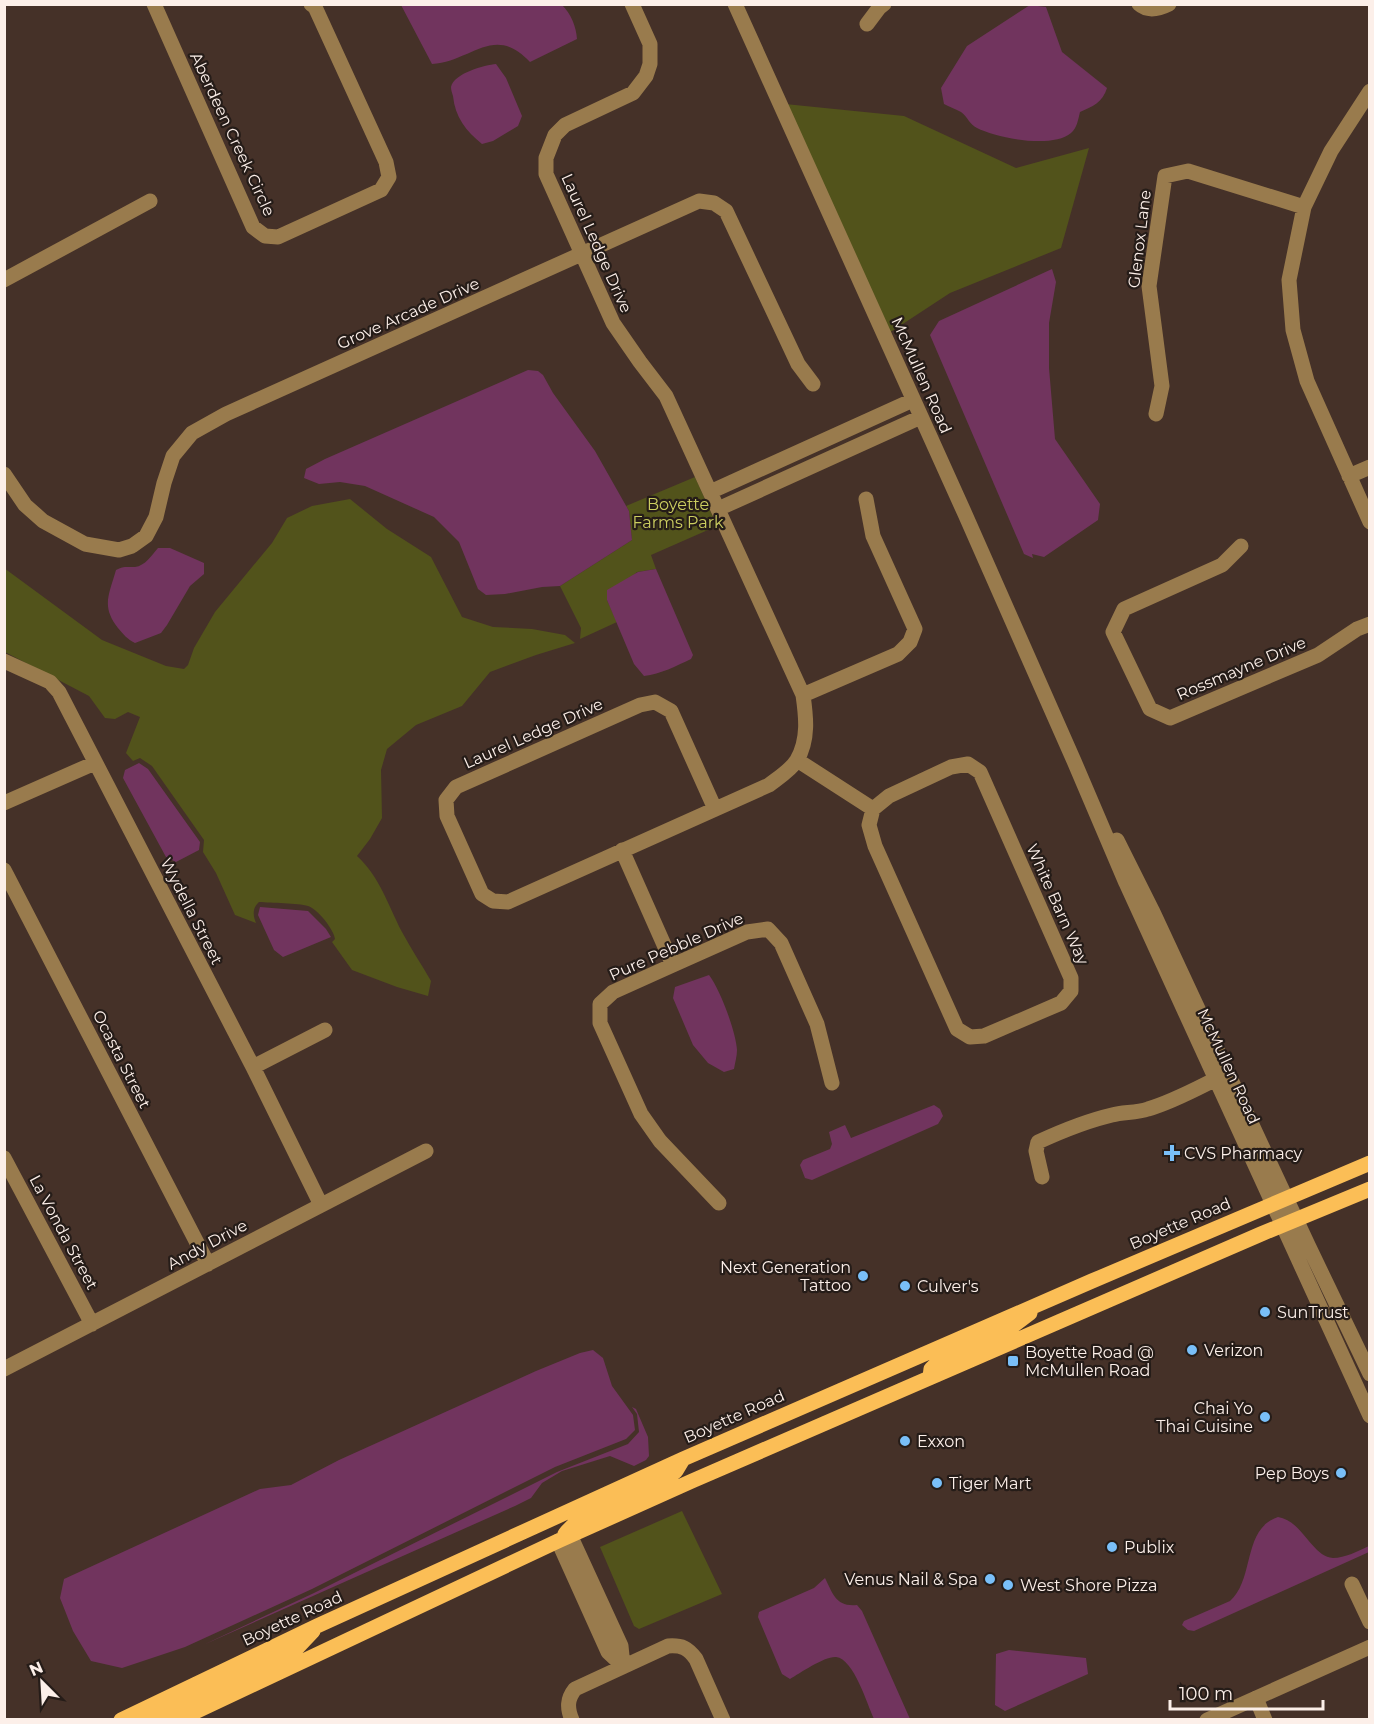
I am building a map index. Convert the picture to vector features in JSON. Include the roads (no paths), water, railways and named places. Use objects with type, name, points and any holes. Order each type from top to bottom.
[{"type":"main road","name":"Boyette Road","points":[[121,1719],[316,1626],[806,1404],[1370,1163]]},
{"type":"main road","points":[[177,1719],[563,1538],[930,1377],[1370,1189]]},
{"type":"main road","points":[[930,1377],[931,1369],[939,1361],[1006,1331],[1038,1304]]},
{"type":"main road","points":[[889,1368],[930,1377]]},
{"type":"main road","points":[[563,1538],[576,1523],[595,1510],[668,1478],[676,1471],[683,1459]]},
{"type":"main road","points":[[150,1719],[286,1655],[309,1637],[316,1626]]},
{"type":"street","name":"Aberdeen Creek Circle","points":[[154,4],[253,227],[265,236],[278,237],[381,190],[389,177],[386,162],[315,7],[311,4]]},
{"type":"street","name":"Laurel Ledge Drive","points":[[632,4],[650,44],[650,63],[646,76],[633,93],[565,125],[555,135],[546,158],[546,174],[612,323],[666,396],[718,509],[802,695],[807,720],[804,738],[797,760],[769,785],[508,902],[493,901],[482,894],[447,816],[446,800],[456,787],[640,705],[655,702],[671,711],[715,809]]},
{"type":"street","name":"McMullen Road","points":[[735,4],[1074,761],[1122,861],[1216,1079],[1370,1374]]},
{"type":"street","points":[[867,24],[884,4]]},
{"type":"street","points":[[1139,4],[1143,8],[1158,10],[1169,4]]},
{"type":"street","points":[[1370,91],[1331,151],[1304,207],[1289,280],[1293,330],[1308,381],[1370,522]]},
{"type":"street","name":"Glenox Lane","points":[[1156,414],[1161,386],[1149,286],[1165,176],[1188,171],[1304,207]]},
{"type":"street","points":[[4,280],[150,201]]},
{"type":"street","name":"Grove Arcade Drive","points":[[4,474],[25,505],[43,521],[85,544],[119,550],[132,546],[146,536],[156,517],[164,483],[174,456],[192,433],[226,414],[699,201],[714,202],[726,212],[798,364],[813,384]]},
{"type":"street","points":[[710,492],[913,400]]},
{"type":"street","points":[[718,509],[921,417]]},
{"type":"street","points":[[1349,476],[1370,467]]},
{"type":"street","points":[[802,695],[898,654],[910,642],[915,629],[873,536],[866,499]]},
{"type":"street","name":"Rossmayne Drive","points":[[1241,546],[1222,565],[1124,609],[1113,632],[1150,709],[1170,718],[1318,655],[1358,629],[1370,624]]},
{"type":"street","name":"Wydella Street","points":[[4,661],[50,682],[59,692],[253,1067],[321,1205]]},
{"type":"street","points":[[797,760],[873,809]]},
{"type":"street","points":[[4,803],[96,763]]},
{"type":"street","name":"White Barn Way","points":[[968,764],[980,772],[1071,978],[1071,990],[1061,1003],[984,1036],[970,1037],[957,1029],[875,846],[869,825],[873,809],[889,796],[951,767],[968,764]]},
{"type":"street","points":[[622,850],[673,964]]},
{"type":"street","name":"McMullen Road","points":[[1122,861],[1152,910],[1279,1201]]},
{"type":"street","name":"Ocasta Street","points":[[4,870],[208,1264]]},
{"type":"street","name":"Pure Pebble Drive","points":[[719,1203],[660,1141],[641,1114],[600,1023],[600,1004],[613,992],[673,964],[747,932],[768,929],[781,943],[818,1024],[832,1083]]},
{"type":"street","points":[[253,1067],[325,1030]]},
{"type":"street","points":[[1042,1177],[1036,1151],[1038,1142],[1062,1131],[1113,1114],[1138,1112],[1155,1107],[1216,1079]]},
{"type":"street","name":"Andy Drive","points":[[4,1369],[426,1151]]},
{"type":"street","name":"La Vonda Street","points":[[4,1158],[92,1324]]},
{"type":"street","name":"McMullen Road","points":[[1289,1222],[1370,1416]]},
{"type":"street","points":[[563,1538],[621,1646],[623,1666]]},
{"type":"street","points":[[1352,1584],[1370,1622]]},
{"type":"street","points":[[572,1719],[568,1702],[575,1689],[668,1646],[676,1645],[685,1647],[696,1659],[723,1719]]},
{"type":"street","points":[[1207,1719],[1370,1647]]},
{"type":"street","points":[[1256,1698],[1265,1719]]},
{"type":"place","name":"CVS Pharmacy","points":[[1172,1153]]},
{"type":"place","name":"Next Generation Tattoo","points":[[863,1276]]},
{"type":"place","name":"Culver's","points":[[905,1286]]},
{"type":"place","name":"SunTrust","points":[[1265,1312]]},
{"type":"place","name":"Verizon","points":[[1192,1350]]},
{"type":"place","name":"Boyette Road @ McMullen Road","points":[[1013,1361]]},
{"type":"place","name":"Chai Yo Thai Cuisine","points":[[1265,1417]]},
{"type":"place","name":"Exxon","points":[[905,1441]]},
{"type":"place","name":"Pep Boys","points":[[1341,1473]]},
{"type":"place","name":"Tiger Mart","points":[[937,1483]]},
{"type":"place","name":"Publix","points":[[1112,1547]]},
{"type":"place","name":"Venus Nail & Spa","points":[[990,1579]]},
{"type":"place","name":"West Shore Pizza","points":[[1008,1585]]},
{"type":"park label","name":"Boyette Farms Park","points":[[678,513]]}]
